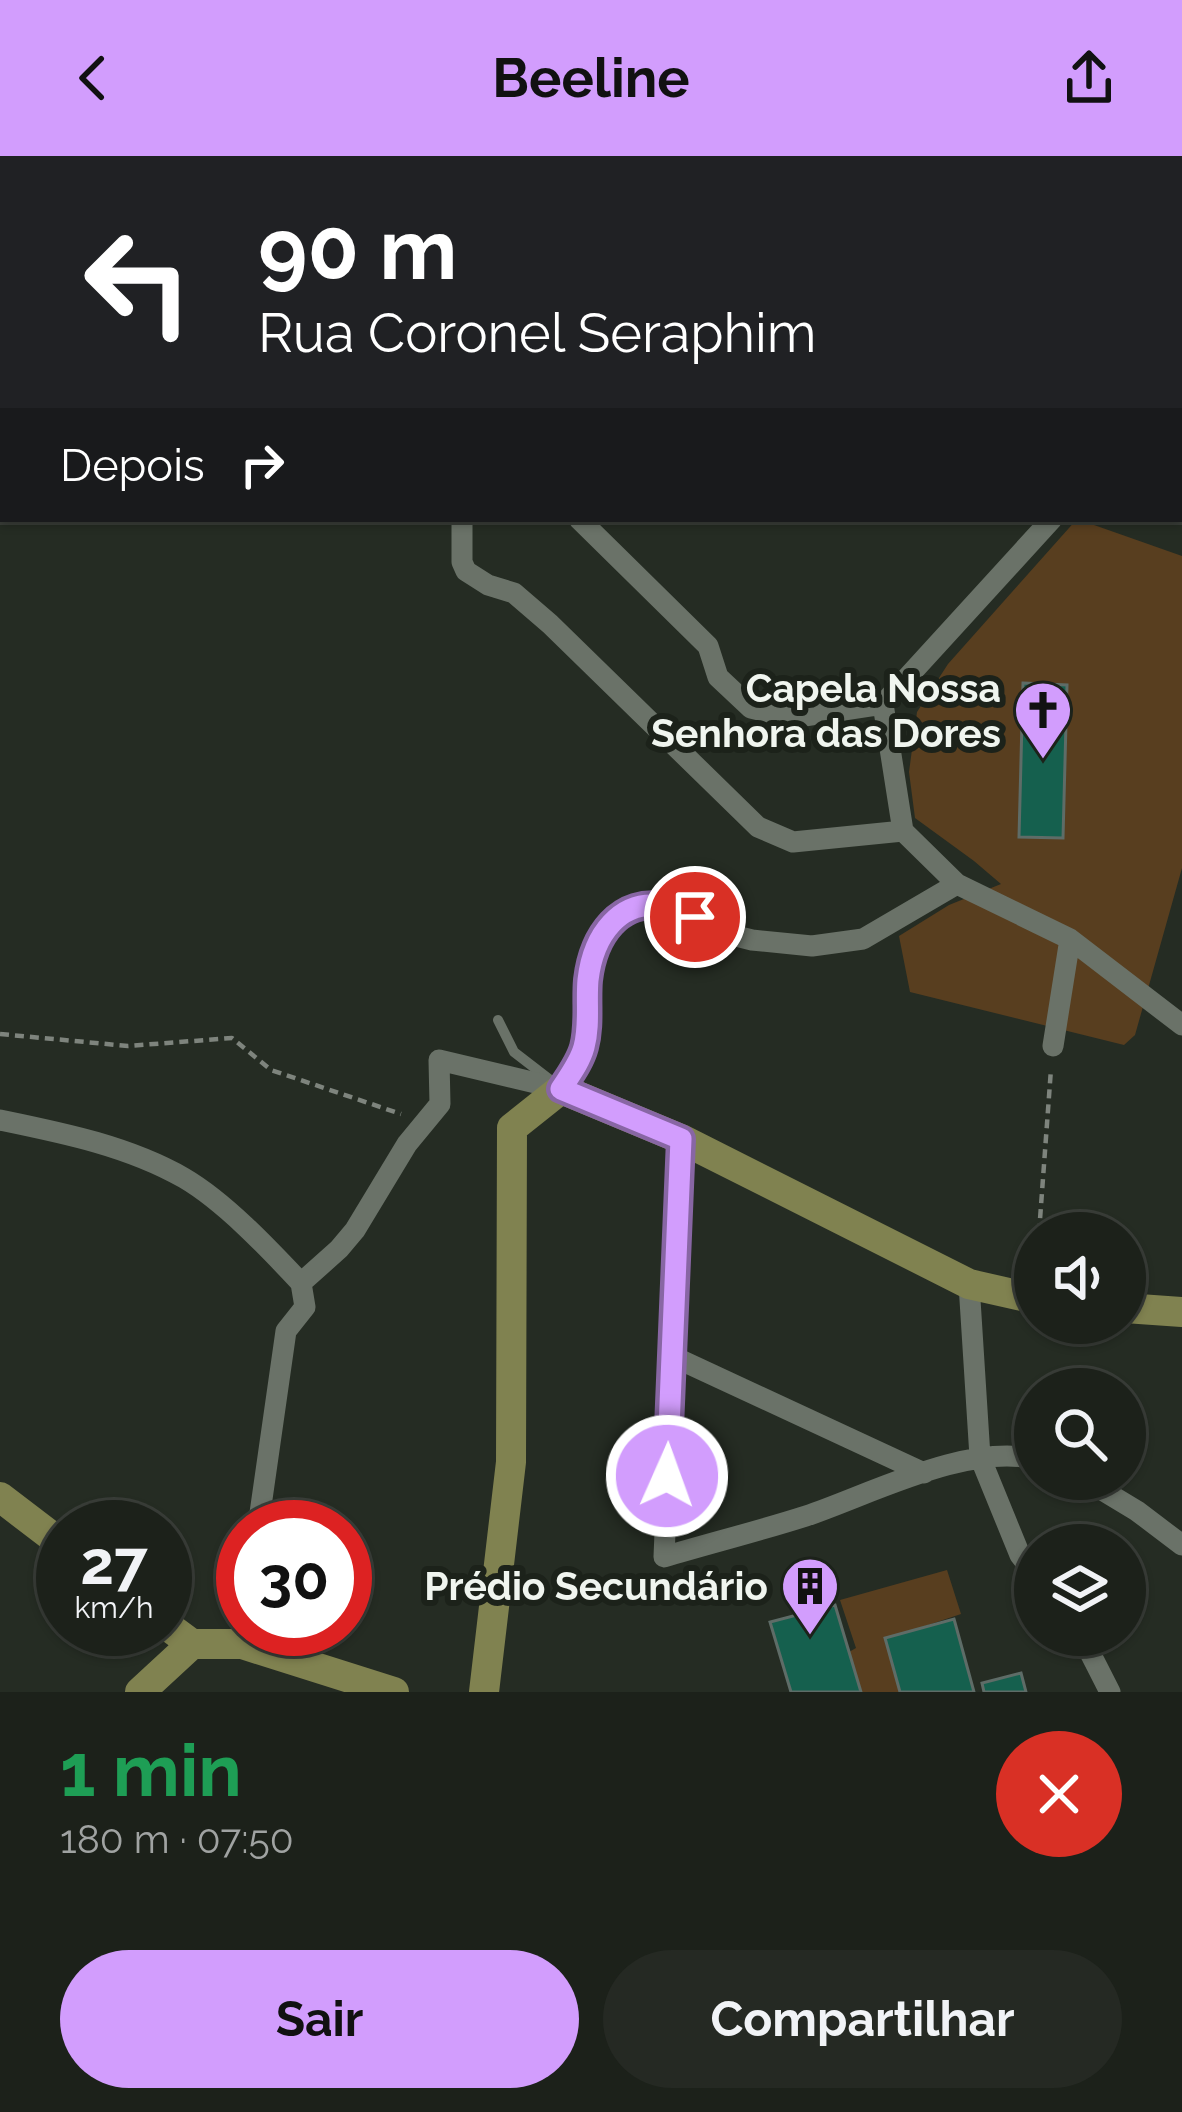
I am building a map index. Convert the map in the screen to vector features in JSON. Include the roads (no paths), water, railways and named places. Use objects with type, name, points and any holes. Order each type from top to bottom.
[{"type":"street","points":[[462,522],[466,571],[514,593],[550,624],[758,827],[793,842],[903,831]]},
{"type":"street","points":[[583,522],[708,646],[718,677],[751,707],[791,718],[883,704],[1049,522]]},
{"type":"street","points":[[883,704],[903,831],[957,884],[1070,939],[1182,1025]]},
{"type":"street","points":[[484,1692],[511,1462],[512,1128],[561,1089],[584,1050],[589,972],[596,946],[618,915],[633,908],[668,907],[720,932],[752,940],[812,946],[863,939],[957,884]]},
{"type":"street","points":[[1053,1046],[1070,939]]},
{"type":"street","points":[[301,1283],[355,1230],[440,1103],[439,1060],[561,1089],[681,1139],[969,1284],[1014,1294]]},
{"type":"street","points":[[0,1120],[104,1145],[189,1181],[264,1244],[301,1283],[305,1307],[286,1331],[262,1500]]},
{"type":"street","points":[[681,1139],[664,1556],[803,1517],[924,1473],[980,1457],[1014,1454]]},
{"type":"street","points":[[969,1284],[980,1457],[1014,1540]]},
{"type":"street","points":[[1146,1309],[1182,1312]]},
{"type":"street","points":[[672,1356],[924,1473]]},
{"type":"street","points":[[0,1497],[36,1524]]},
{"type":"street","points":[[1119,1500],[1182,1545]]},
{"type":"street","points":[[192,1645],[216,1641]]},
{"type":"street","points":[[140,1692],[180,1656]]},
{"type":"street","points":[[297,1656],[394,1692]]},
{"type":"street","points":[[1092,1656],[1110,1692]]},
{"type":"lane","points":[[498,1020],[514,1052],[561,1089]]},
{"type":"place","name":"Capela Nossa Senhora das Dores","points":[[1043,761]]},
{"type":"place","name":"Prédio Secundário","points":[[810,1637]]}]
